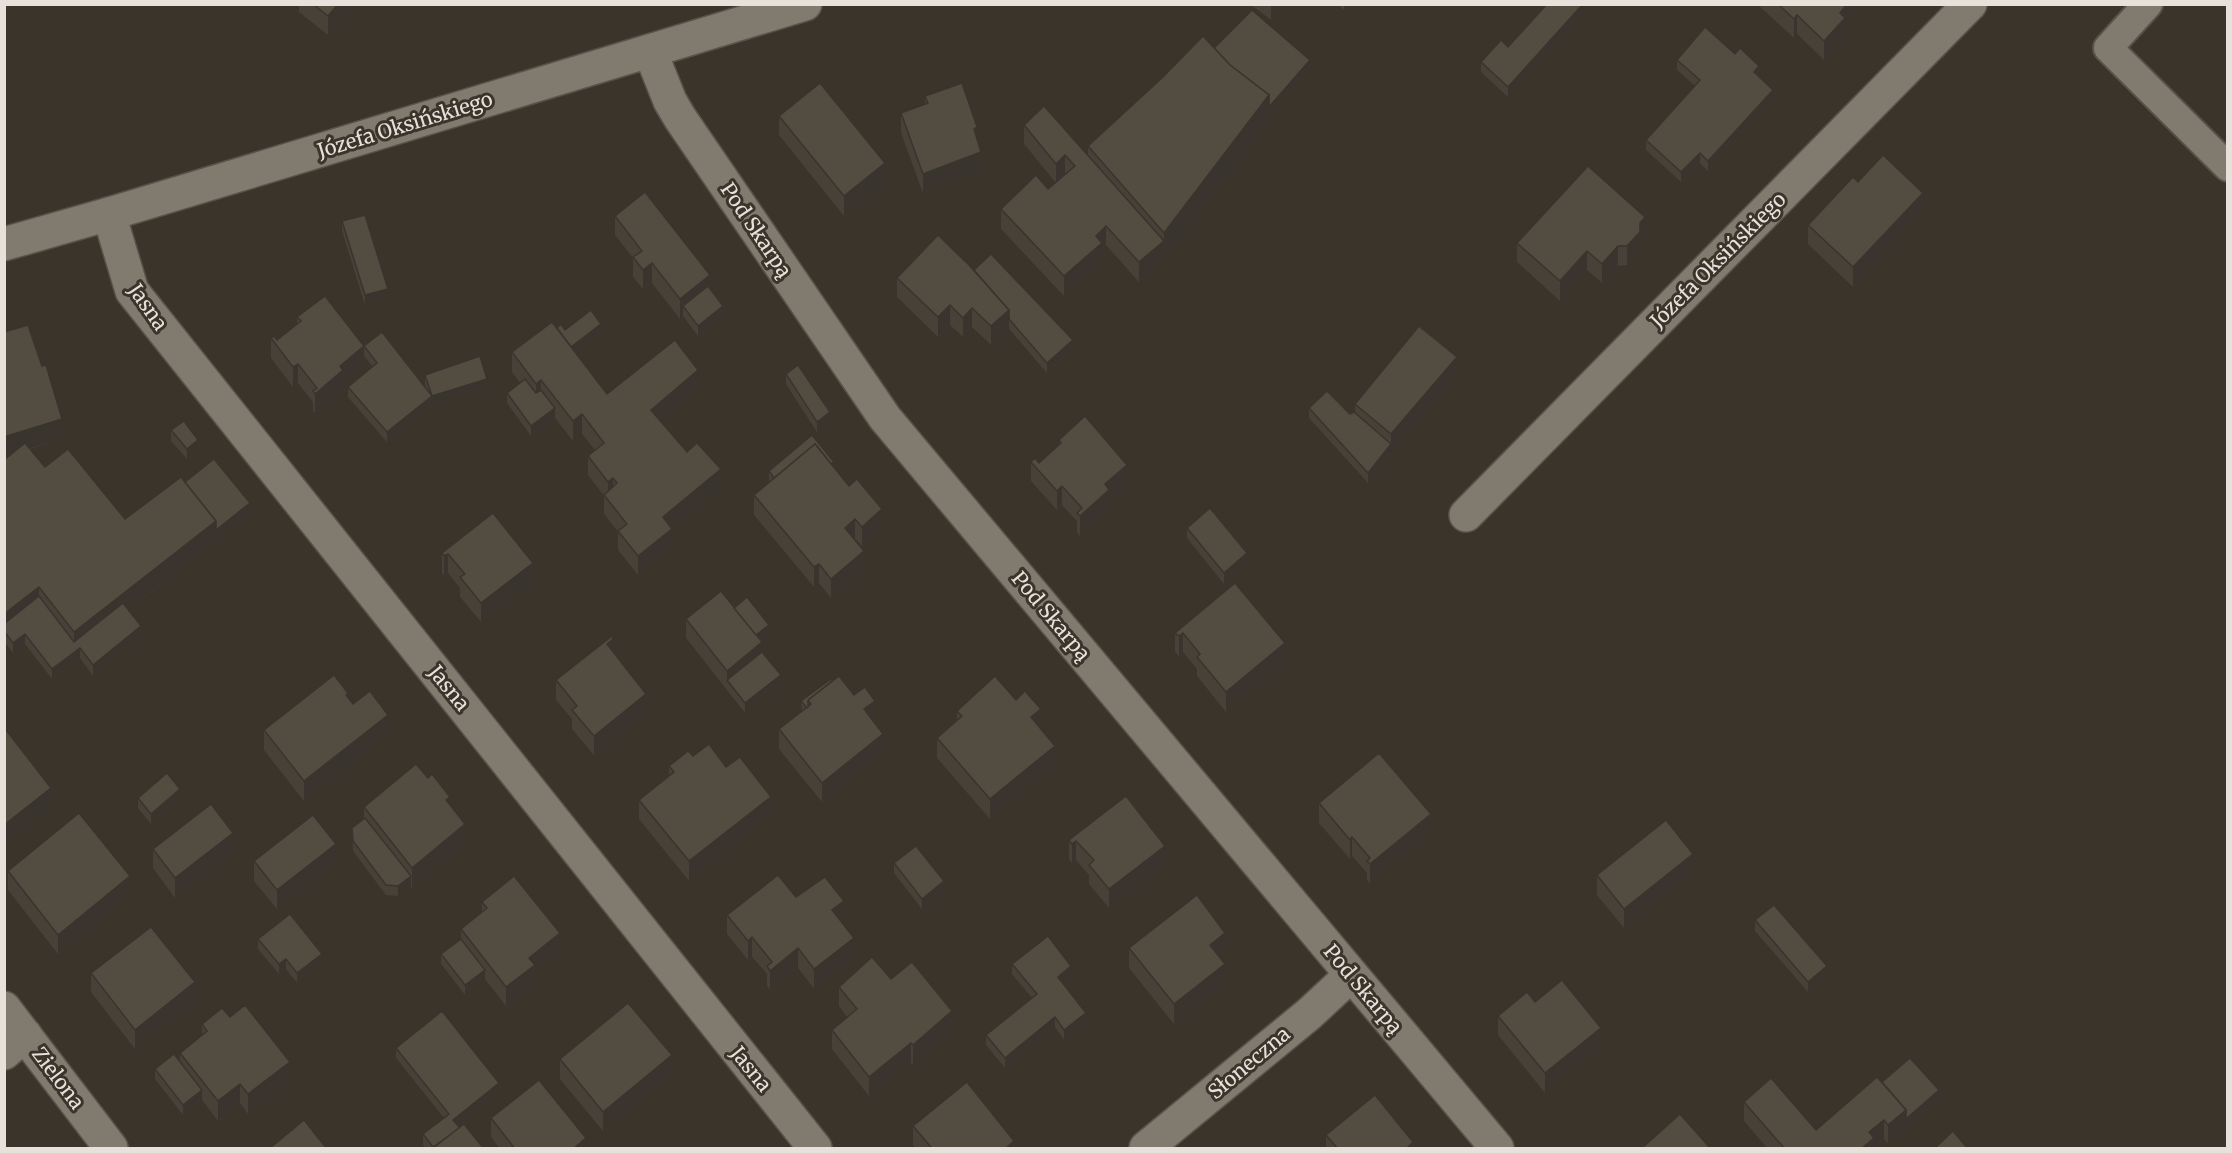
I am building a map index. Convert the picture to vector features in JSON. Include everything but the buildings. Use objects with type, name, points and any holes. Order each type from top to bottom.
[{"type":"street","name":"Józefa Oksińskiego","points":[[4,244],[805,4]]},
{"type":"street","name":"Józefa Oksińskiego","points":[[1466,515],[1970,4]]},
{"type":"street","name":"Pod Skarpą","points":[[650,51],[670,101],[680,118],[885,418],[1497,1149]]},
{"type":"street","name":"Jasna","points":[[109,214],[132,291],[815,1149]]},
{"type":"street","name":"Słoneczna","points":[[1146,1149],[1309,1014],[1351,975]]},
{"type":"street","name":"Zielona","points":[[4,1008],[15,1044],[111,1149]]},
{"type":"lane","points":[[2148,4],[2108,48],[2228,167]]}]
